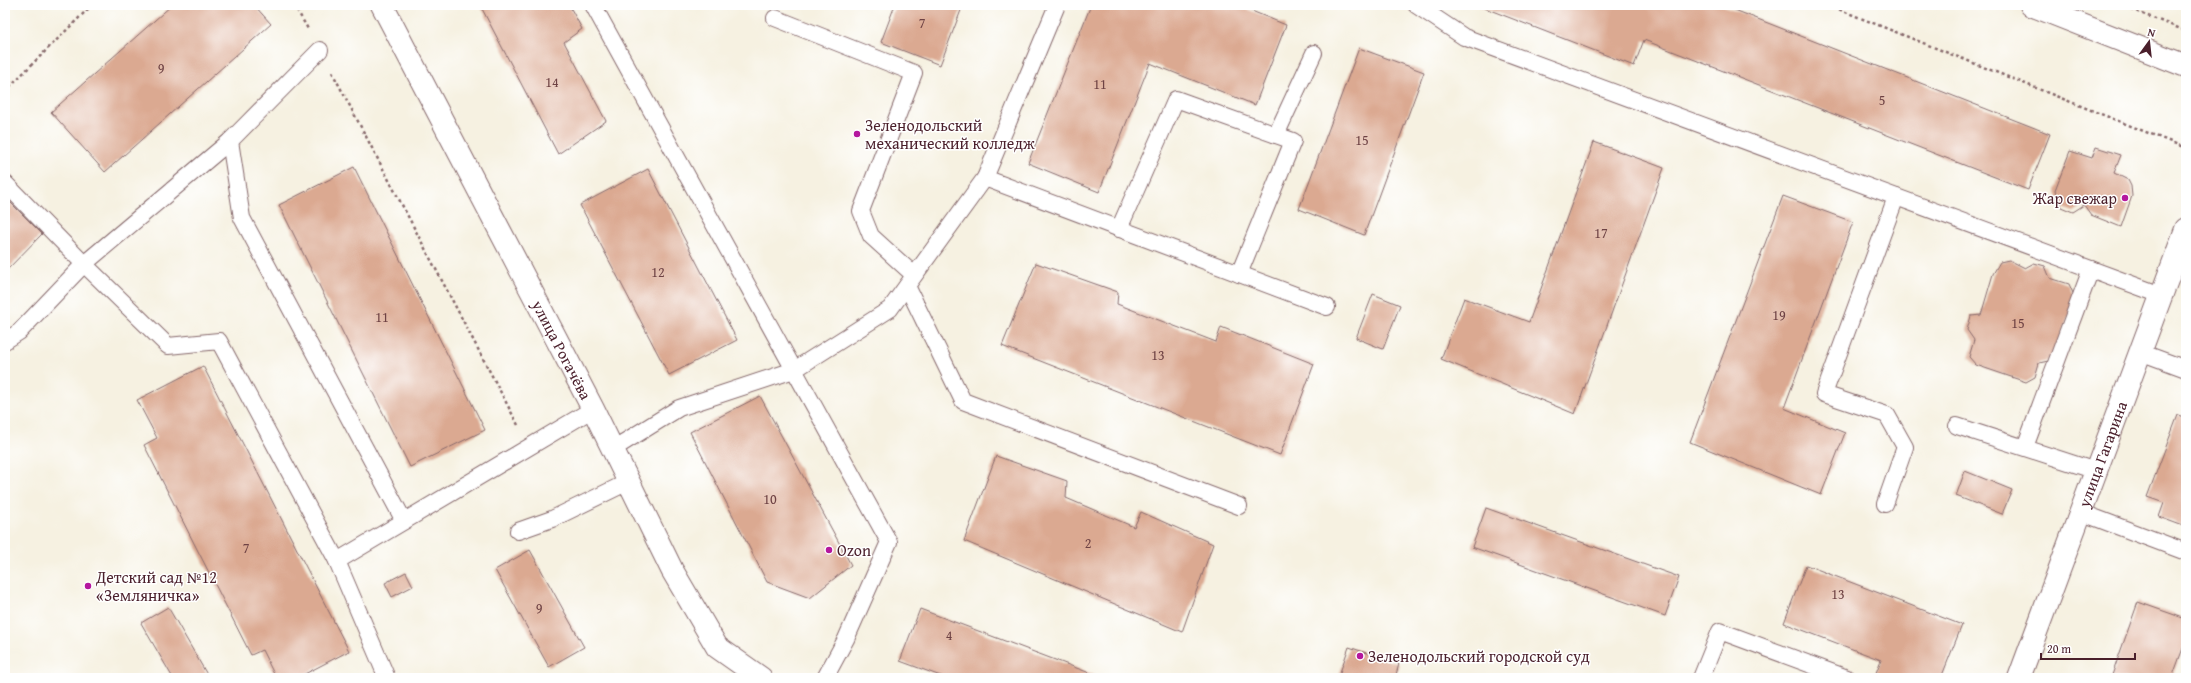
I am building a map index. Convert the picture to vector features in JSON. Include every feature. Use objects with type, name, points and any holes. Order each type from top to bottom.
[{"type":"street","name":"улица Рогачёва","points":[[382,5],[593,409],[672,570],[718,647],[761,678]]},
{"type":"street","points":[[2031,5],[2186,66]]},
{"type":"street","name":"улица Гагарина","points":[[2019,678],[2186,229]]},
{"type":"lane","points":[[593,5],[889,542],[846,639],[825,678]]},
{"type":"lane","points":[[613,450],[679,408],[794,370],[890,309],[985,178],[1057,5]]},
{"type":"lane","points":[[1416,5],[1464,37],[2161,295]]},
{"type":"lane","points":[[775,18],[914,73],[861,211],[871,236],[910,281],[963,401],[1240,506]]},
{"type":"lane","points":[[5,341],[19,332],[84,264],[230,141],[320,50]]},
{"type":"lane","points":[[1276,135],[1314,53]]},
{"type":"lane","points":[[1119,229],[1176,100],[1293,141],[1239,274]]},
{"type":"lane","points":[[230,141],[242,218],[404,521]]},
{"type":"lane","points":[[985,178],[1327,307]]},
{"type":"lane","points":[[5,183],[84,264],[168,346],[219,341],[337,561],[387,678]]},
{"type":"lane","points":[[1885,504],[1905,448],[1898,434],[1887,415],[1824,394],[1896,197]]},
{"type":"lane","points":[[2025,447],[2091,269]]},
{"type":"lane","points":[[2140,352],[2186,369]]},
{"type":"lane","points":[[337,561],[593,409]]},
{"type":"lane","points":[[1957,426],[2096,471]]},
{"type":"lane","points":[[518,531],[552,519],[628,482]]},
{"type":"lane","points":[[2080,512],[2186,552]]},
{"type":"lane","points":[[1701,678],[1720,631],[1847,678]]},
{"type":"path","points":[[5,91],[92,5]]},
{"type":"path","points":[[294,5],[320,50],[530,447]]},
{"type":"path","points":[[1828,5],[2186,148]]},
{"type":"path","points":[[2120,5],[2186,31]]},
{"type":"building","points":[[172,5],[254,5],[271,24],[105,172],[51,112]]},
{"type":"building","points":[[480,5],[569,5],[582,29],[564,42],[606,121],[558,154]]},
{"type":"building","points":[[895,5],[963,5],[940,65],[881,42]]},
{"type":"building","points":[[1091,5],[1237,5],[1286,25],[1255,105],[1150,63],[1099,192],[1028,163]]},
{"type":"building","points":[[1477,5],[1722,5],[2050,134],[2028,190],[1644,40],[1634,66]]},
{"type":"building","points":[[1359,48],[1424,72],[1364,235],[1299,209]]},
{"type":"building","points":[[1594,142],[1664,168],[1575,414],[1441,359],[1464,298],[1529,322]]},
{"type":"building","points":[[2096,147],[2121,155],[2114,173],[2128,180],[2131,186],[2132,196],[2121,227],[2091,215],[2084,205],[2073,212],[2061,207],[2055,190],[2070,151],[2092,158]]},
{"type":"building","points":[[354,167],[485,430],[410,467],[279,205]]},
{"type":"building","points":[[648,169],[737,340],[669,375],[580,205]]},
{"type":"building","points":[[1783,196],[1853,222],[1784,408],[1845,433],[1821,495],[1690,442]]},
{"type":"building","points":[[5,197],[42,234],[5,272]]},
{"type":"building","points":[[2009,260],[2025,268],[2034,263],[2045,266],[2050,278],[2069,284],[2075,298],[2053,360],[2039,363],[2035,377],[2026,382],[1976,365],[1969,357],[1974,340],[1967,330],[1971,316],[1981,315],[1993,274],[2000,262]]},
{"type":"building","points":[[1036,263],[1118,292],[1117,304],[1216,342],[1221,327],[1314,364],[1280,455],[1002,346]]},
{"type":"building","points":[[1373,294],[1400,305],[1383,349],[1356,338]]},
{"type":"building","points":[[203,366],[349,651],[297,678],[276,678],[262,650],[251,655],[144,445],[157,438],[137,400]]},
{"type":"building","points":[[760,396],[851,565],[810,598],[767,582],[690,432]]},
{"type":"building","points":[[2178,415],[2186,418],[2186,527],[2159,517],[2164,503],[2147,497]]},
{"type":"building","points":[[996,456],[1067,481],[1066,498],[1134,527],[1141,512],[1213,544],[1182,632],[964,541]]},
{"type":"building","points":[[1965,471],[2012,490],[2002,514],[1956,496]]},
{"type":"building","points":[[1486,508],[1679,577],[1665,616],[1472,547]]},
{"type":"building","points":[[530,550],[584,647],[549,667],[495,570]]},
{"type":"building","points":[[1806,565],[1962,625],[1941,678],[1874,678],[1881,660],[1784,623]]},
{"type":"building","points":[[406,572],[413,586],[392,597],[385,583]]},
{"type":"building","points":[[2138,602],[2186,619],[2186,640],[2172,678],[2111,678]]},
{"type":"building","points":[[168,607],[209,678],[173,678],[141,623]]},
{"type":"building","points":[[920,609],[1103,678],[946,678],[900,661]]},
{"type":"building","name":"Зеленодольский городской суд","points":[[1349,647],[1399,664],[1395,678],[1338,678]]},
{"type":"place","name":"Зеленодольский механический колледж","points":[[857,134]]},
{"type":"place","name":"Жар свежар","points":[[2125,198]]},
{"type":"place","name":"Ozon","points":[[829,550]]},
{"type":"place","name":"Детский сад №12 «Земляничка»","points":[[88,586]]},
{"type":"place","name":"Зеленодольский городской суд","points":[[1360,656]]}]
